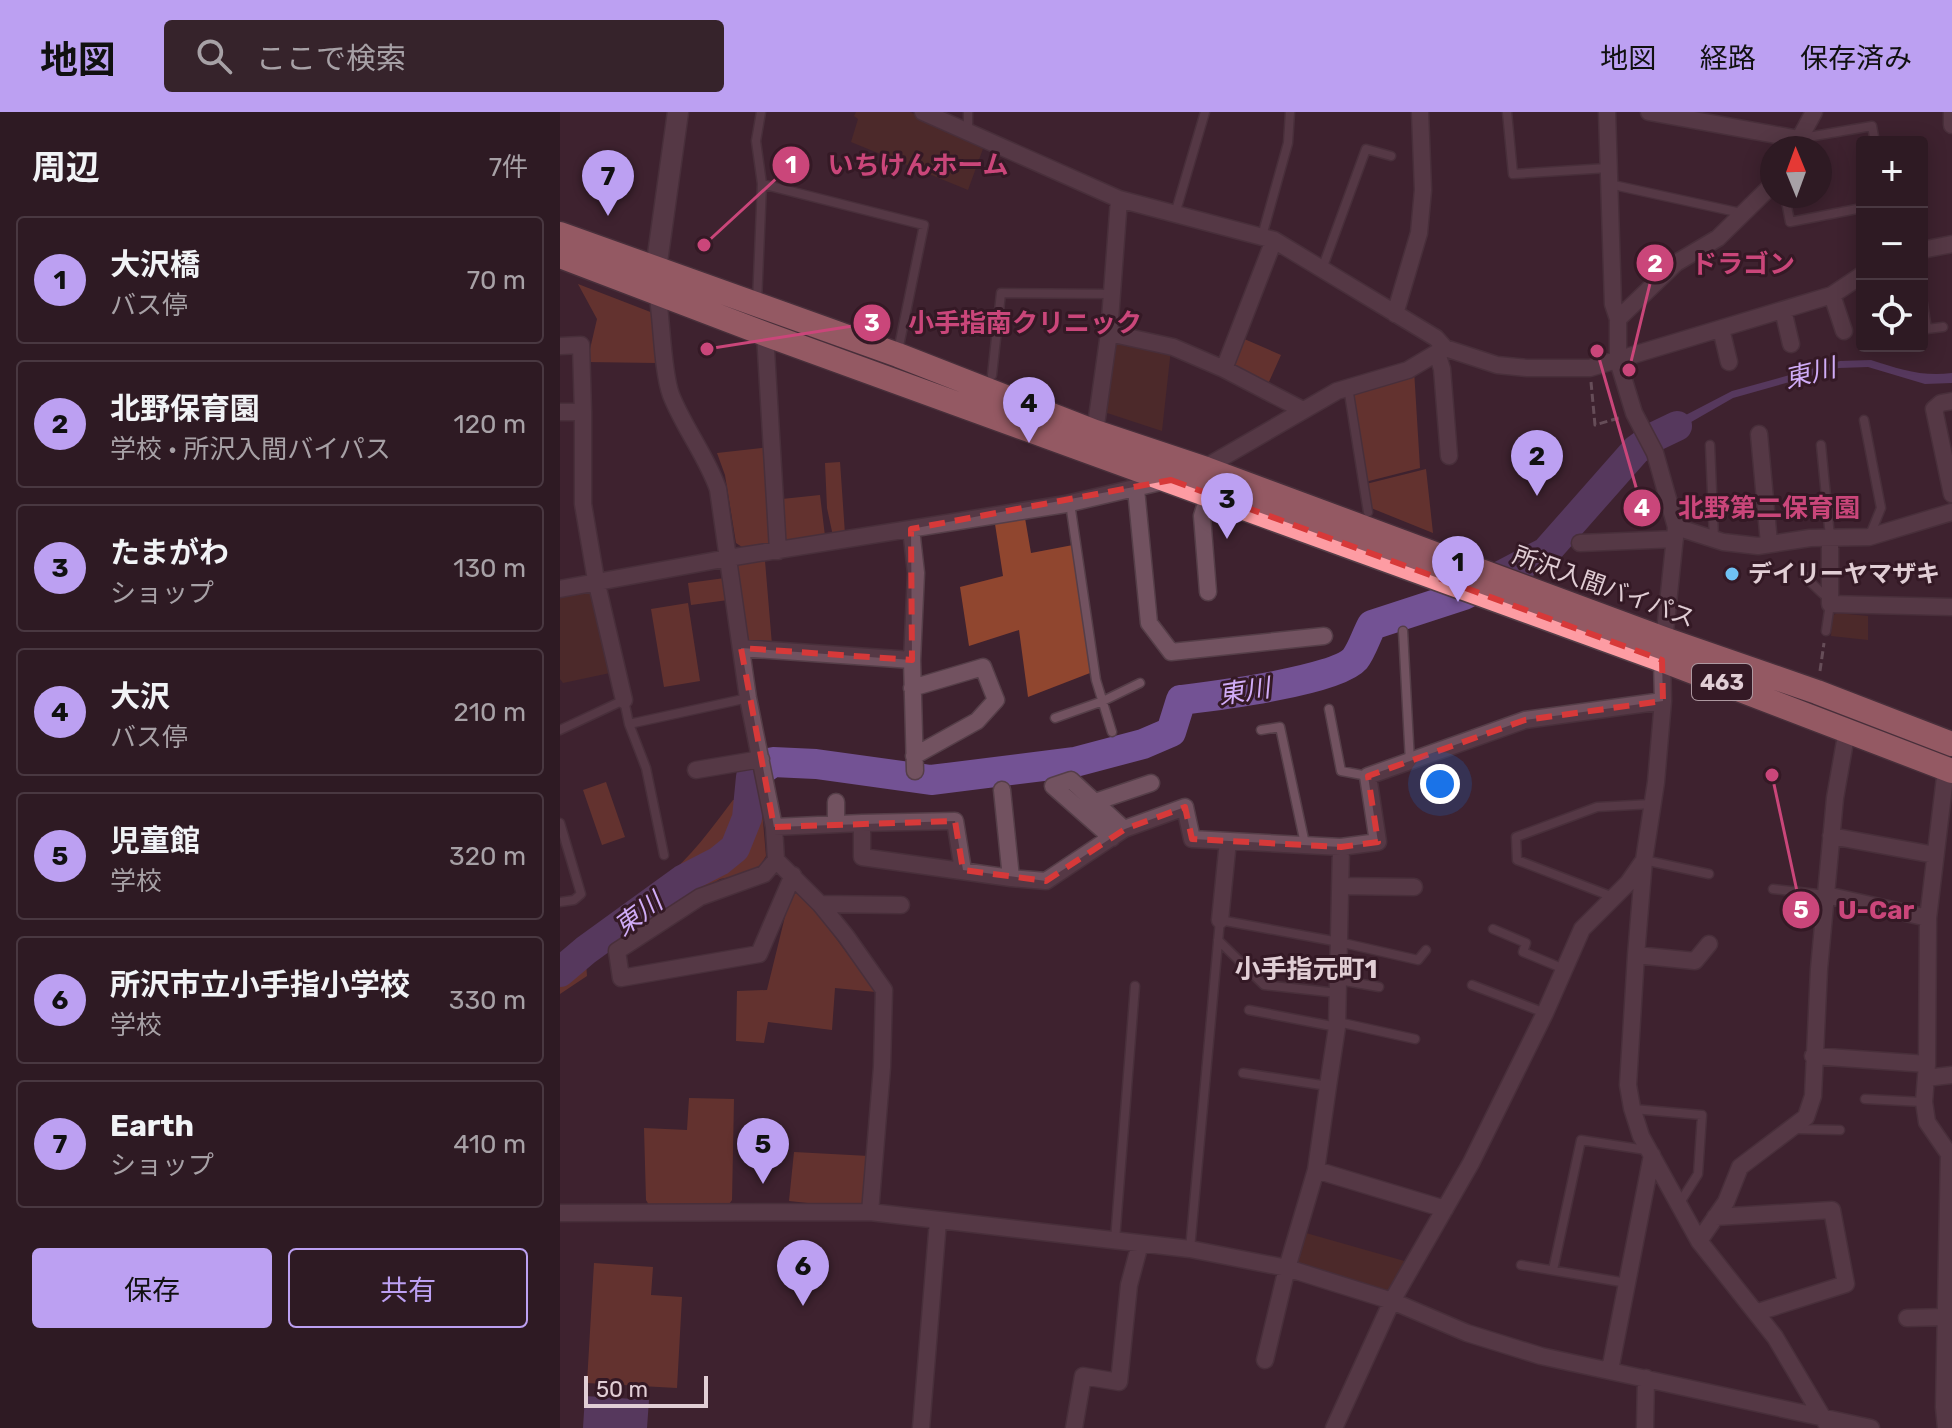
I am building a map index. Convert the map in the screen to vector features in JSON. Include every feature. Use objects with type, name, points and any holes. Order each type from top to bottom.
[{"type":"highway","name":"所沢入間バイパス","points":[[560,234],[765,334],[1171,480],[1207,482],[1464,565],[1532,591],[1847,730],[1949,770]]},
{"type":"highway","name":"所沢入間バイパス","points":[[560,256],[757,304],[1095,432],[1207,482],[1496,601],[1817,692],[1952,744]]},
{"type":"street","points":[[678,112],[656,280],[670,391],[714,478],[748,698],[774,827],[776,860],[764,874],[700,897],[617,951],[621,978],[759,954],[793,875]]},
{"type":"street","points":[[923,112],[1119,199],[1268,238],[1436,338],[1441,350],[1449,456]]},
{"type":"street","points":[[1395,314],[1419,233],[1423,190],[1420,112]]},
{"type":"street","points":[[1607,112],[1613,304],[1618,319],[1618,361],[1634,413],[1655,453],[1676,533],[1663,650],[1663,701],[1644,860],[1628,1085],[1641,1136],[1699,1241],[1758,1312],[1826,1422]]},
{"type":"street","points":[[1649,112],[1763,136]]},
{"type":"street","points":[[1800,136],[1814,112]]},
{"type":"street","points":[[1952,112],[1952,125]]},
{"type":"street","points":[[1618,319],[1676,263],[1718,238],[1760,197]]},
{"type":"street","points":[[1095,432],[1109,333],[1119,199]]},
{"type":"street","points":[[1224,369],[1268,238]]},
{"type":"street","points":[[1928,249],[1952,244]]},
{"type":"street","points":[[1208,592],[1202,516],[1207,482],[1301,409],[1348,387],[1408,370],[1441,350],[1497,365],[1590,368],[1832,295],[1856,279]]},
{"type":"street","points":[[1832,295],[1844,331]]},
{"type":"street","points":[[1783,310],[1791,344]]},
{"type":"street","points":[[1721,329],[1729,362]]},
{"type":"street","points":[[1109,333],[1173,347],[1224,369],[1301,409]]},
{"type":"street","points":[[765,334],[778,551]]},
{"type":"street","points":[[560,346],[581,345],[583,504],[596,580],[624,700]]},
{"type":"street","points":[[1952,401],[1941,403],[1934,409],[1952,494]]},
{"type":"street","points":[[560,412],[583,412]]},
{"type":"street","points":[[1759,434],[1769,543]]},
{"type":"street","points":[[560,589],[596,580],[1070,503],[1171,480]]},
{"type":"street","points":[[1136,489],[1149,623],[1171,652],[1324,636]]},
{"type":"street","points":[[1580,543],[1676,533],[1741,546],[1830,537],[1869,537],[1952,512]]},
{"type":"street","points":[[911,529],[916,573],[912,660],[912,688],[914,764],[977,721],[996,700],[983,667],[912,688]]},
{"type":"street","points":[[1830,537],[1830,600],[1952,607]]},
{"type":"street","points":[[741,648],[912,660]]},
{"type":"street","points":[[862,823],[862,857],[1046,881],[1118,834],[1185,807],[1192,839],[1341,847],[1378,842],[1368,776],[1525,720],[1663,701]]},
{"type":"street","points":[[1699,1241],[1726,1202],[1740,1167],[1806,1117],[1813,1096],[1813,1056],[1831,836],[1847,730]]},
{"type":"street","points":[[696,770],[762,767]]},
{"type":"street","points":[[1946,1428],[1949,1154],[1946,1141],[1927,1122],[1924,1102],[1928,918],[1949,770]]},
{"type":"street","points":[[1071,780],[1095,802],[1118,834],[1053,786],[1071,780]]},
{"type":"street","points":[[1095,802],[1151,783]]},
{"type":"street","points":[[1002,790],[1011,878]]},
{"type":"street","points":[[836,802],[836,824]]},
{"type":"street","points":[[774,827],[955,821],[963,870]]},
{"type":"street","points":[[1831,836],[1935,855]]},
{"type":"street","points":[[1220,920],[1228,841]]},
{"type":"street","points":[[1265,1360],[1287,1268],[1316,1170],[1337,1025],[1341,847]]},
{"type":"street","points":[[776,860],[820,904],[884,990],[882,1067],[870,1212]]},
{"type":"street","points":[[1334,1428],[1392,1301],[1471,1163],[1545,1013],[1582,929],[1614,897],[1644,860]]},
{"type":"street","points":[[1340,886],[1414,887]]},
{"type":"street","points":[[1826,895],[1928,918]]},
{"type":"street","points":[[820,904],[901,905]]},
{"type":"street","points":[[1636,955],[1695,961],[1709,944]]},
{"type":"street","points":[[1813,1056],[1952,1075]]},
{"type":"street","points":[[1610,1370],[1650,1153]]},
{"type":"street","points":[[1316,1170],[1445,1209]]},
{"type":"street","points":[[1715,1217],[1832,1210],[1846,1284],[1758,1312]]},
{"type":"street","points":[[560,1213],[870,1212],[1190,1249],[1287,1268],[1392,1301],[1467,1333],[1541,1356],[1826,1422],[1871,1428]]},
{"type":"street","points":[[921,1428],[938,1221]]},
{"type":"street","points":[[1074,1428],[1083,1376],[1119,1382],[1129,1285],[1140,1244]]},
{"type":"street","points":[[1907,1318],[1946,1317]]},
{"type":"street","points":[[1645,1428],[1646,1378]]},
{"type":"lane","points":[[757,304],[762,184],[756,141],[761,112]]},
{"type":"lane","points":[[968,112],[968,133]]},
{"type":"lane","points":[[1175,214],[1205,112]]},
{"type":"lane","points":[[1268,238],[1288,143],[1290,112]]},
{"type":"lane","points":[[1507,112],[1513,174],[1608,176],[1743,214]]},
{"type":"lane","points":[[1827,136],[1872,126],[1874,136]]},
{"type":"lane","points":[[1322,270],[1366,149],[1391,156]]},
{"type":"lane","points":[[762,184],[924,225],[898,355]]},
{"type":"lane","points":[[1787,208],[1790,222],[1856,209]]},
{"type":"lane","points":[[992,375],[1001,293],[1112,294]]},
{"type":"lane","points":[[1928,329],[1943,327]]},
{"type":"lane","points":[[1348,387],[1368,512]]},
{"type":"lane","points":[[1864,420],[1881,508],[1869,537]]},
{"type":"lane","points":[[1710,445],[1714,539]]},
{"type":"lane","points":[[1821,445],[1830,537]]},
{"type":"lane","points":[[1070,503],[1096,680],[1112,732]]},
{"type":"lane","points":[[1804,576],[1830,600],[1826,631]]},
{"type":"lane","points":[[1403,631],[1410,763]]},
{"type":"lane","points":[[1055,718],[1103,701],[1140,683]]},
{"type":"lane","points":[[629,724],[748,698]]},
{"type":"lane","points":[[560,730],[624,700],[629,724],[646,768],[664,855]]},
{"type":"lane","points":[[1329,709],[1341,771],[1368,776]]},
{"type":"lane","points":[[1261,730],[1280,727],[1305,845]]},
{"type":"lane","points":[[1614,897],[1517,860],[1516,837],[1597,807],[1652,804]]},
{"type":"lane","points":[[560,823],[581,894],[574,900],[560,902]]},
{"type":"lane","points":[[1644,860],[1709,874]]},
{"type":"lane","points":[[1773,889],[1826,895]]},
{"type":"lane","points":[[1190,1249],[1220,920],[1418,960],[1426,950]]},
{"type":"lane","points":[[1493,929],[1526,943],[1523,952],[1564,969]]},
{"type":"lane","points":[[1218,940],[1264,985],[1379,987]]},
{"type":"lane","points":[[1472,985],[1545,1013]]},
{"type":"lane","points":[[1115,1241],[1135,986]]},
{"type":"lane","points":[[1249,1010],[1415,1039]]},
{"type":"lane","points":[[1243,1073],[1328,1086]]},
{"type":"lane","points":[[1865,1099],[1924,1102]]},
{"type":"lane","points":[[1632,1108],[1702,1115],[1698,1174],[1679,1204]]},
{"type":"lane","points":[[1790,1128],[1840,1130]]},
{"type":"lane","points":[[1553,1270],[1581,1140],[1650,1153]]},
{"type":"lane","points":[[1521,1265],[1627,1283]]},
{"type":"path","points":[[1590,368],[1595,425],[1634,413]]},
{"type":"path","points":[[1819,679],[1826,631]]},
{"type":"highlighted area","points":[[1171,480],[1662,660],[1663,701],[1525,720],[1368,776],[1378,842],[1341,847],[1192,839],[1185,807],[1125,829],[1046,881],[963,870],[955,821],[774,827],[741,648],[912,660],[911,529]]},
{"type":"shaded area","points":[[856,112],[910,112],[984,146],[968,190],[851,142],[858,119],[854,116]]},
{"type":"shaded area","points":[[578,284],[653,313],[657,363],[587,362],[597,319]]},
{"type":"shaded area","points":[[1111,338],[1171,349],[1162,431],[1101,411]]},
{"type":"shaded area","points":[[1242,338],[1281,355],[1268,384],[1230,365]]},
{"type":"shaded area","points":[[1414,370],[1420,468],[1365,482],[1353,389]]},
{"type":"shaded area","points":[[770,447],[772,543],[745,549],[736,543],[725,475],[717,453]]},
{"type":"shaded area","points":[[840,462],[845,534],[833,536],[827,508],[825,463]]},
{"type":"shaded area","points":[[1426,469],[1433,533],[1371,508],[1366,484]]},
{"type":"shaded area","points":[[820,495],[825,536],[787,542],[784,538],[782,499]]},
{"type":"shaded area","points":[[1025,518],[1031,553],[1073,545],[1090,673],[1028,697],[1019,630],[969,646],[960,587],[1003,576],[995,524]]},
{"type":"shaded area","points":[[761,558],[765,561],[772,645],[750,643],[743,637],[735,566]]},
{"type":"shaded area","points":[[725,578],[728,600],[691,605],[688,583]]},
{"type":"shaded area","points":[[592,586],[610,673],[563,683],[560,679],[560,594]]},
{"type":"shaded area","points":[[688,603],[700,681],[664,687],[651,609]]},
{"type":"shaded area","points":[[1837,613],[1868,616],[1868,640],[1831,636],[1832,616]]},
{"type":"shaded area","points":[[606,782],[625,837],[602,845],[583,790]]},
{"type":"shaded area","points":[[761,798],[766,856],[756,872],[720,879],[586,963],[587,976],[560,994],[560,960],[584,938],[673,871],[701,842],[733,800]]},
{"type":"shaded area","points":[[799,889],[876,992],[835,988],[832,1030],[768,1022],[764,1043],[736,1041],[737,991],[767,990],[791,892]]},
{"type":"shaded area","points":[[689,1098],[734,1099],[732,1200],[727,1207],[649,1205],[646,1200],[644,1128],[687,1130]]},
{"type":"shaded area","points":[[794,1152],[869,1156],[864,1209],[789,1201]]},
{"type":"shaded area","points":[[1306,1233],[1408,1262],[1391,1292],[1297,1264]]},
{"type":"shaded area","points":[[594,1263],[653,1267],[651,1295],[682,1297],[677,1388],[587,1383]]},
{"type":"water","points":[[1871,360],[1921,373],[1952,373],[1952,383],[1925,384],[1868,367],[1839,368],[1733,398],[1658,441],[1653,432],[1732,391],[1840,361]]},
{"type":"water","points":[[585,1396],[649,1400],[647,1428],[583,1428]]},
{"type":"waterway","name":"東川","points":[[560,972],[684,879],[719,861],[735,848],[747,818],[751,777],[773,762],[816,764],[931,780],[1075,762],[1143,744],[1171,732],[1181,700],[1300,681],[1343,667],[1355,659],[1372,625],[1464,595],[1546,552],[1636,450],[1677,426]]},
{"type":"place","name":"Earth","points":[[608,216]]},
{"type":"place","name":"いちけんホーム","points":[[704,245]]},
{"type":"place","name":"小手指南クリニック","points":[[707,349]]},
{"type":"place","name":"北野第二保育園","points":[[1597,351]]},
{"type":"place","name":"ドラゴン","points":[[1629,370]]},
{"type":"place","name":"大沢","points":[[1029,443]]},
{"type":"place","name":"北野保育園","points":[[1537,496]]},
{"type":"place","name":"たまがわ","points":[[1227,539]]},
{"type":"place","name":"デイリーヤマザキ","points":[[1732,574]]},
{"type":"place","name":"大沢橋","points":[[1458,602]]},
{"type":"place","name":"U-Car","points":[[1772,775]]},
{"type":"place","name":"児童館","points":[[763,1184]]},
{"type":"place","name":"所沢市立小手指小学校","points":[[803,1306]]},
{"type":"district","name":"小手指元町1","points":[[1306,969]]}]
